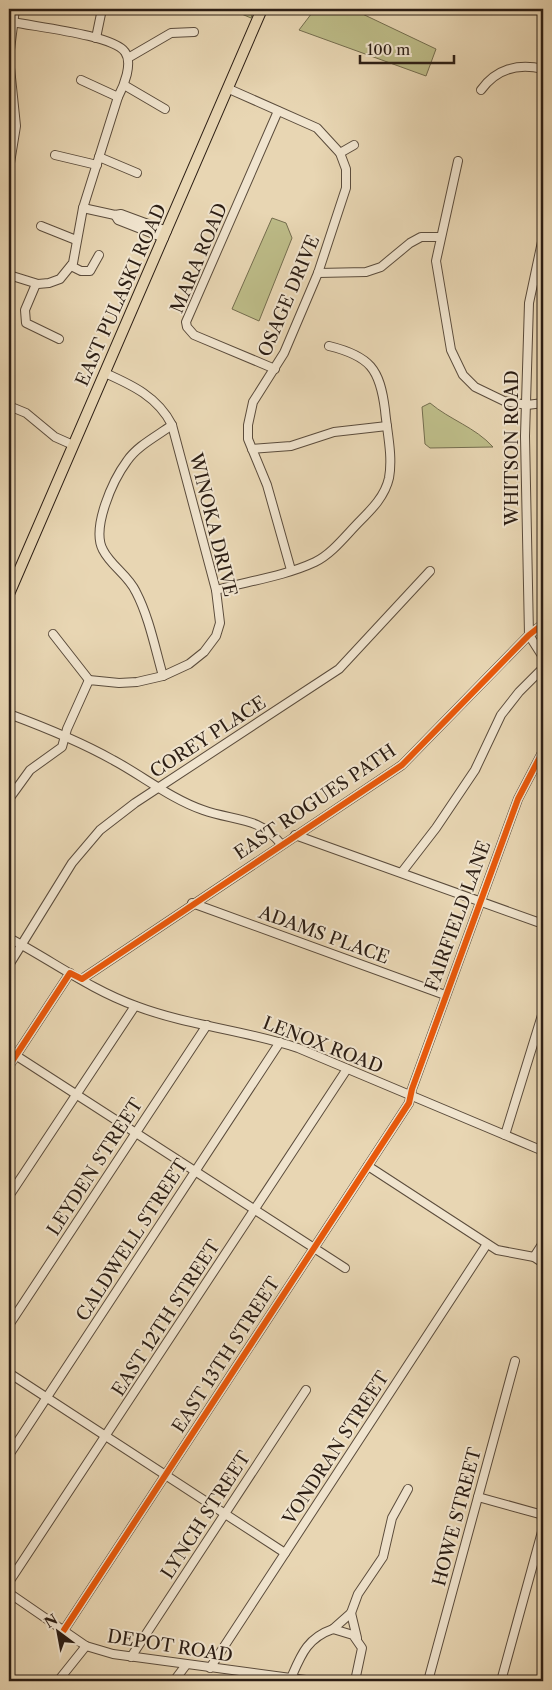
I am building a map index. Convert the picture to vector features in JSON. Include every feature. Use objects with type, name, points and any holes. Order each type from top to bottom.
[{"type":"main road","name":"EAST PULASKI ROAD","points":[[9,594],[262,9]]},
{"type":"street","points":[[9,169],[16,126],[10,58],[15,9]]},
{"type":"street","points":[[96,38],[102,9]]},
{"type":"street","points":[[9,275],[36,284],[49,283],[60,279],[71,266],[83,208],[118,97],[124,85],[128,58],[118,45],[96,38],[13,22]]},
{"type":"street","points":[[128,58],[142,52],[171,33],[194,32]]},
{"type":"street","points":[[481,90],[495,75],[514,66],[543,69]]},
{"type":"street","points":[[81,80],[118,97]]},
{"type":"street","points":[[124,85],[165,109]]},
{"type":"street","name":"OSAGE DRIVE","points":[[229,89],[317,128],[340,153],[346,169],[346,188],[318,273],[284,353],[275,369],[262,385],[254,402],[248,424],[252,449],[267,485],[291,570]]},
{"type":"street","name":"MARA ROAD","points":[[275,369],[194,335],[187,327],[187,317],[278,110]]},
{"type":"street","points":[[340,153],[354,145]]},
{"type":"street","points":[[55,154],[98,161],[137,173]]},
{"type":"street","points":[[458,161],[436,261],[451,350],[463,375],[475,387],[504,401],[526,405],[543,403]]},
{"type":"street","points":[[83,208],[115,215],[118,220],[165,235]]},
{"type":"street","points":[[41,226],[76,240]]},
{"type":"street","points":[[318,273],[366,272],[381,267],[410,242],[421,237],[440,237]]},
{"type":"street","name":"WHITSON ROAD","points":[[529,635],[525,436],[529,303],[543,237]]},
{"type":"street","points":[[71,266],[80,271],[90,271],[99,255]]},
{"type":"street","points":[[36,284],[24,310],[26,323],[59,339]]},
{"type":"street","points":[[178,331],[187,327]]},
{"type":"street","points":[[216,590],[316,562],[328,554],[375,506],[383,494],[389,480],[390,465],[382,389],[376,372],[368,362],[357,354],[329,346]]},
{"type":"street","name":"WINOKA DRIVE","points":[[89,680],[119,683],[137,682],[163,676],[189,664],[211,644],[220,623],[216,590],[172,425],[160,406],[151,398],[105,372]]},
{"type":"street","points":[[9,406],[26,413],[55,437],[73,445]]},
{"type":"street","points":[[163,676],[140,598],[126,577],[102,550],[100,533],[101,517],[107,499],[127,461],[140,448],[172,425]]},
{"type":"street","points":[[252,449],[278,448],[334,432],[387,426]]},
{"type":"street","name":"COREY PLACE","points":[[9,965],[72,863],[90,840],[111,821],[339,668],[430,571]]},
{"type":"street","name":"EAST ROGUES PATH","points":[[82,979],[192,903],[402,765],[529,635],[543,624]]},
{"type":"street","points":[[9,799],[30,770],[62,747],[89,680],[53,634]]},
{"type":"street","points":[[529,635],[543,656]]},
{"type":"street","points":[[402,872],[436,828],[475,770],[501,715],[519,692],[543,668]]},
{"type":"street","points":[[9,714],[112,759],[203,810],[263,826],[272,832],[281,844]]},
{"type":"street","name":"FAIRFIELD LANE","points":[[410,1095],[518,799],[543,751]]},
{"type":"street","points":[[295,835],[543,924]]},
{"type":"street","name":"ADAMS PLACE","points":[[192,903],[445,995]]},
{"type":"street","name":"LENOX ROAD","points":[[9,938],[70,973],[135,1006],[280,1042],[543,1151]]},
{"type":"street","points":[[9,1066],[12,1053],[70,973]]},
{"type":"street","points":[[9,1196],[135,1006]]},
{"type":"street","points":[[505,1135],[543,1012]]},
{"type":"street","name":"LEYDEN STREET","points":[[9,1325],[207,1025]]},
{"type":"street","name":"CALDWELL STREET","points":[[9,1455],[280,1042]]},
{"type":"street","points":[[12,1053],[344,1268]]},
{"type":"street","name":"EAST 12TH STREET","points":[[9,1582],[347,1069]]},
{"type":"street","name":"EAST 13TH STREET","points":[[64,1630],[409,1103],[410,1095]]},
{"type":"street","points":[[368,1166],[497,1250],[534,1257],[543,1263]]},
{"type":"street","points":[[534,1257],[543,1243]]},
{"type":"street","name":"VONDRAN STREET","points":[[210,1668],[487,1244]]},
{"type":"street","name":"HOWE STREET","points":[[428,1681],[515,1361]]},
{"type":"street","points":[[9,1373],[285,1553]]},
{"type":"street","name":"LYNCH STREET","points":[[131,1657],[306,1390]]},
{"type":"street","points":[[291,1678],[304,1649],[313,1639],[333,1629],[351,1613],[358,1594],[383,1557],[392,1518],[408,1489]]},
{"type":"street","points":[[478,1497],[543,1514]]},
{"type":"street","points":[[501,1681],[543,1528]]},
{"type":"street","name":"DEPOT ROAD","points":[[9,1593],[86,1646],[113,1654],[264,1678],[291,1678],[313,1681]]},
{"type":"street","points":[[351,1613],[362,1648],[355,1681]]},
{"type":"street","points":[[333,1629],[353,1635],[358,1639]]},
{"type":"street","points":[[58,1681],[86,1646]]},
{"type":"street","points":[[174,1681],[186,1665]]},
{"type":"shaded area","points":[[230,9],[254,9],[251,18]]},
{"type":"shaded area","points":[[315,9],[352,9],[436,49],[426,76],[299,30]]},
{"type":"shaded area","points":[[272,218],[286,223],[292,238],[259,321],[232,309]]},
{"type":"shaded area","points":[[430,403],[478,434],[493,447],[430,448],[425,444],[422,407]]},
{"type":"cycle path","points":[[9,1066],[70,973],[82,979],[402,765],[529,635],[543,624]]},
{"type":"cycle path","points":[[64,1630],[409,1103],[412,1089],[518,799],[543,751]]}]
